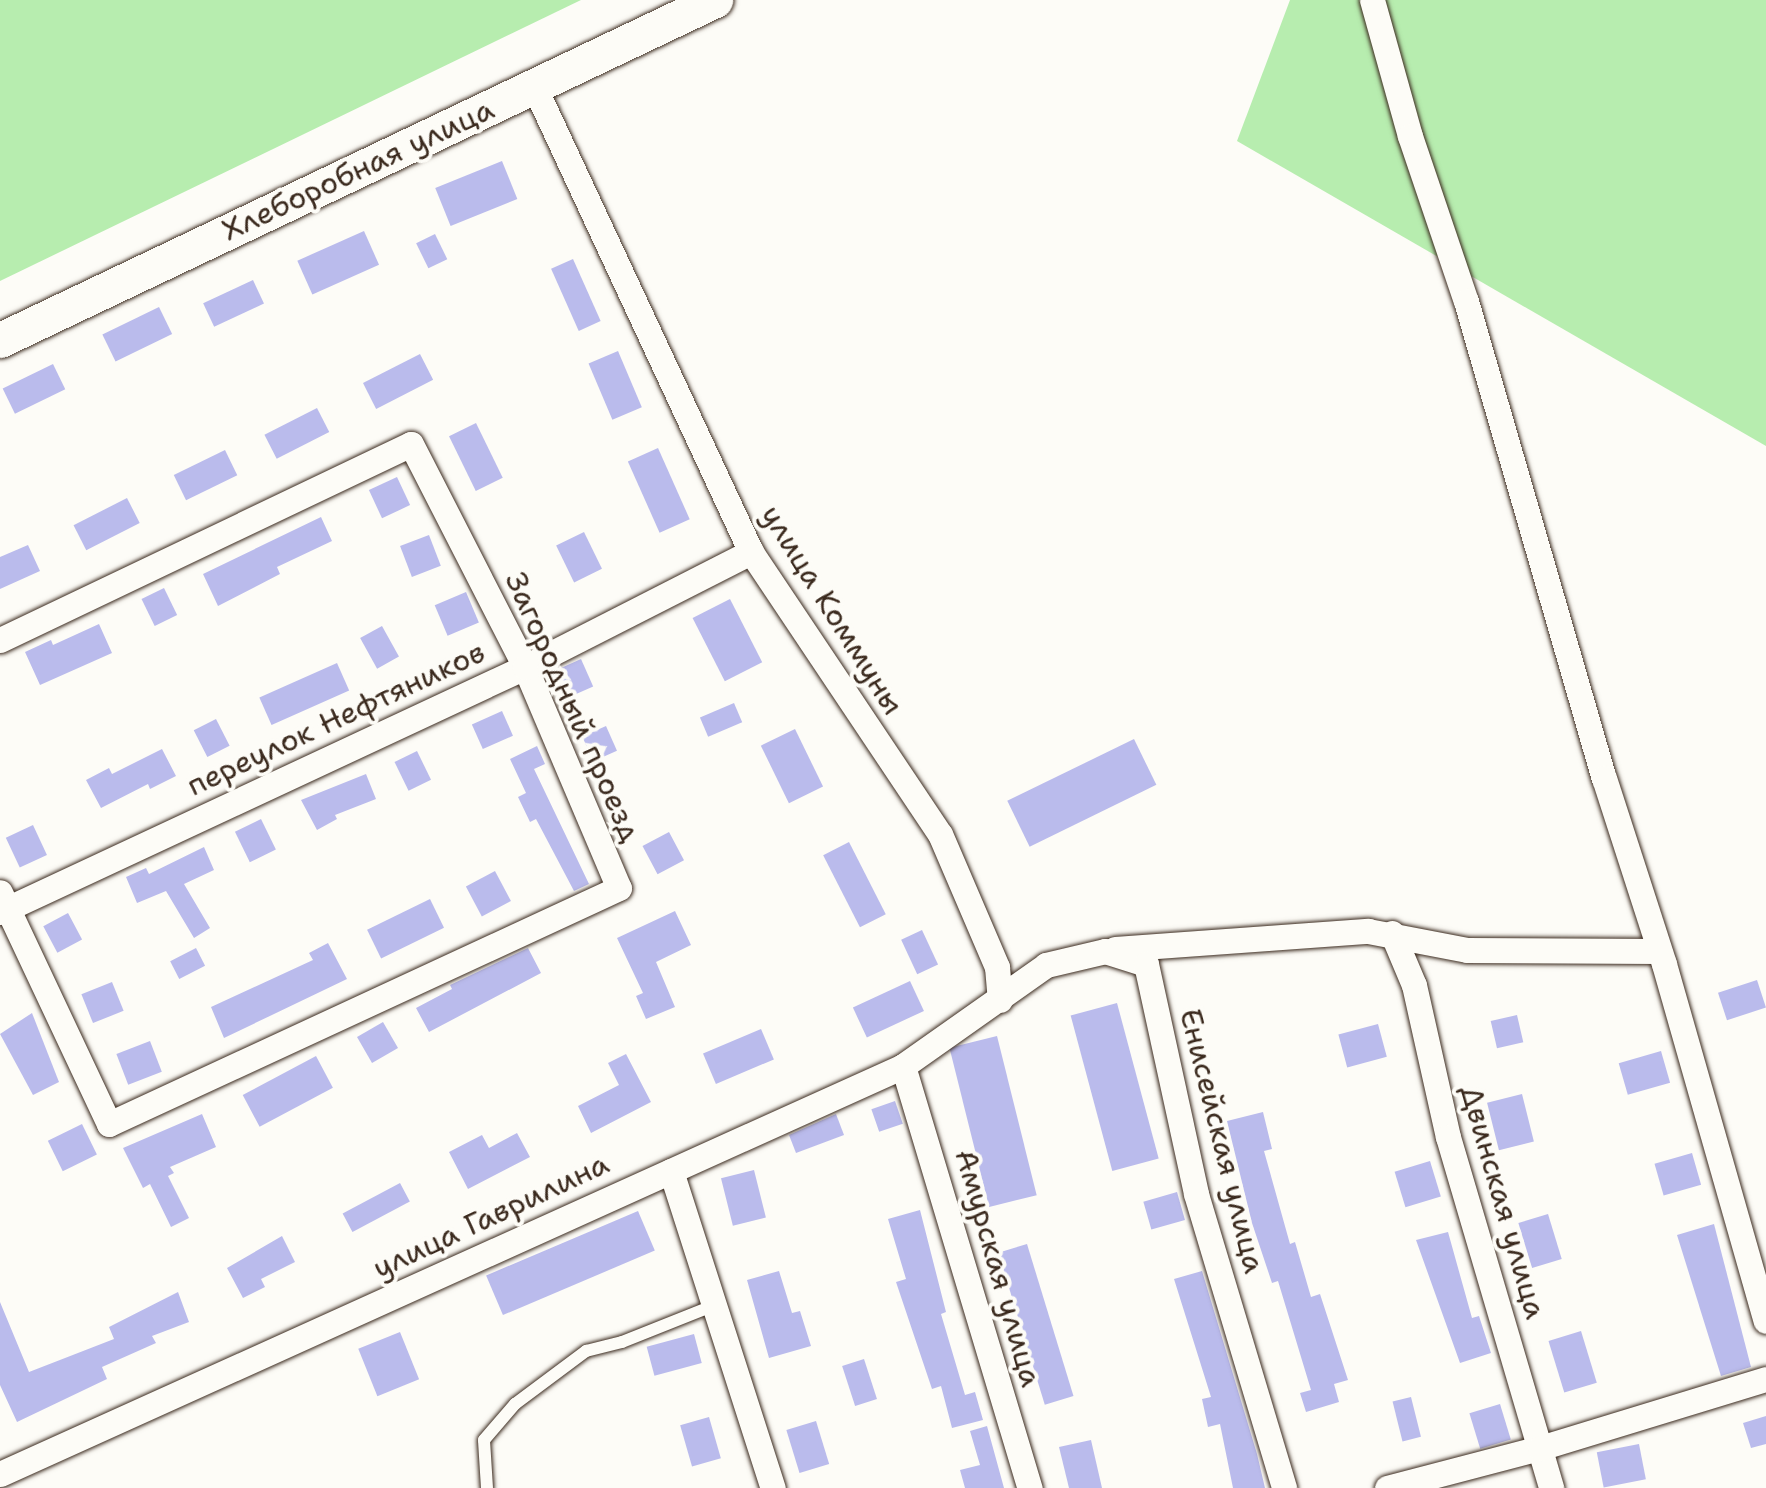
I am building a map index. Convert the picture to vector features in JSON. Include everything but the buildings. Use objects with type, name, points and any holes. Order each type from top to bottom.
[{"type":"main road","name":"Хлеборобная улица","points":[[0,340],[715,0]]},
{"type":"street","points":[[1372,0],[1410,136],[1466,301],[1766,1321]]},
{"type":"street","name":"улица Коммуны","points":[[534,86],[751,552],[940,834],[997,967],[1000,1000]]},
{"type":"street","name":"Загородный проезд","points":[[0,640],[411,444],[525,667],[619,888],[109,1124],[3,904]]},
{"type":"street","name":"переулок Нефтяников","points":[[3,904],[525,667],[751,552]]},
{"type":"street","points":[[1000,1000],[1046,965],[1105,951],[1392,933],[1467,950],[1658,951]]},
{"type":"street","name":"Двинская улица","points":[[1392,933],[1414,985],[1448,1137],[1551,1488]]},
{"type":"street","name":"Енисейская улица","points":[[1105,951],[1146,964],[1196,1194],[1284,1488]]},
{"type":"street","name":"улица Гаврилина","points":[[0,1474],[171,1401],[903,1066],[1000,1000]]},
{"type":"street","name":"Амурская улица","points":[[903,1066],[1030,1488]]},
{"type":"street","points":[[670,1170],[773,1488]]},
{"type":"street","points":[[1387,1488],[1540,1448],[1766,1379]]},
{"type":"lane","points":[[488,1488],[484,1440],[515,1404],[586,1352],[715,1305]]},
{"type":"green space","points":[[0,0],[581,0],[0,281]]},
{"type":"green space","points":[[1290,0],[1766,0],[1766,446],[1237,141]]}]
